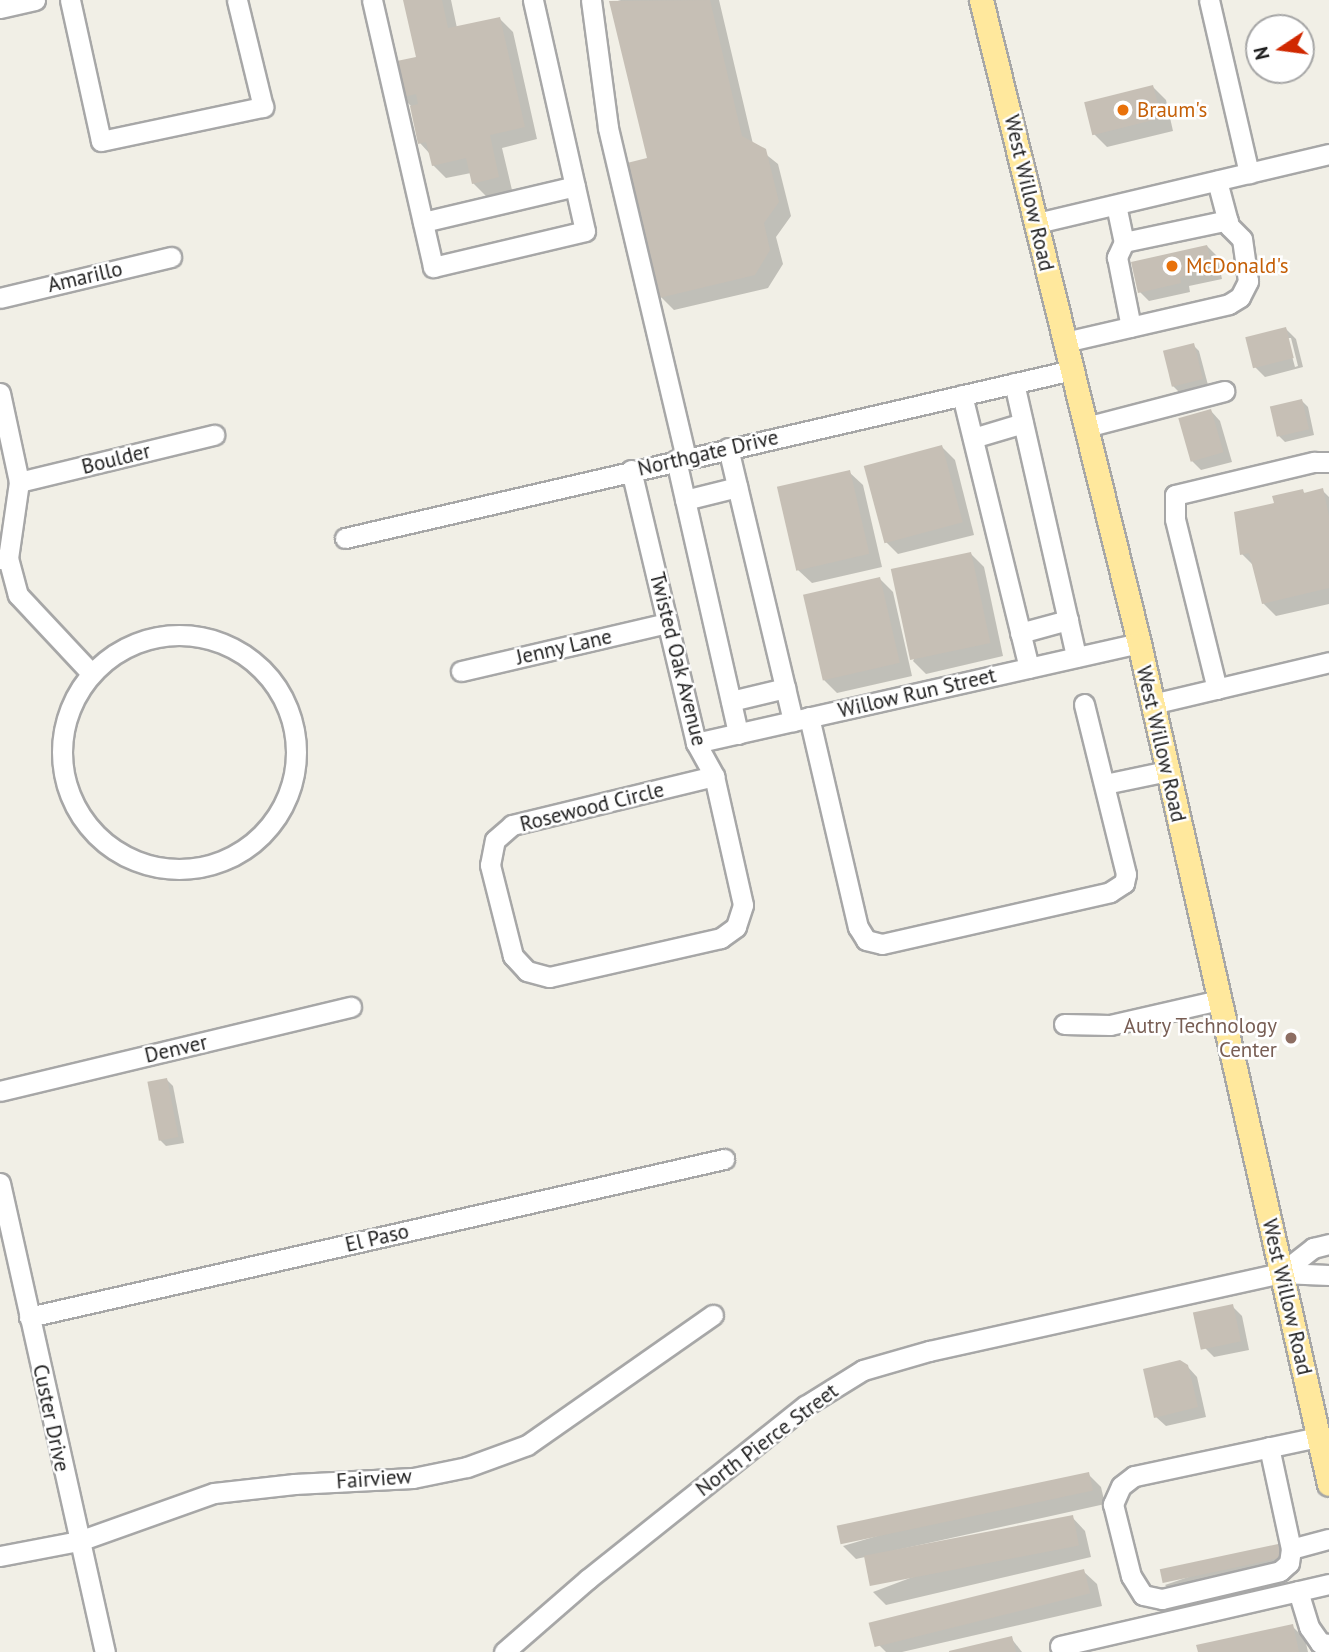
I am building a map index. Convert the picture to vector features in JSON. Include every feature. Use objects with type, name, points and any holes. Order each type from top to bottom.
[{"type":"main road","name":"West Willow Road","points":[[984,2],[1139,643],[1329,1484]]},
{"type":"street","points":[[0,8],[35,0]]},
{"type":"street","points":[[70,0],[102,141],[263,107],[237,0]]},
{"type":"street","points":[[372,0],[433,267],[586,230],[533,0]]},
{"type":"street","points":[[592,0],[608,128],[681,459],[685,500],[738,734]]},
{"type":"street","points":[[1209,0],[1249,173]]},
{"type":"street","points":[[1037,223],[1329,154]]},
{"type":"street","points":[[1065,342],[1229,304],[1240,297],[1248,281],[1242,239],[1229,226],[1217,181]]},
{"type":"street","points":[[423,222],[575,186]]},
{"type":"street","points":[[1116,205],[1124,242],[1117,257],[1131,327]]},
{"type":"street","points":[[1124,242],[1228,220]]},
{"type":"street","name":"Amarillo","points":[[0,298],[171,257]]},
{"type":"street","name":"Northgate Drive","points":[[345,538],[1072,370]]},
{"type":"street","points":[[1014,383],[1076,657]]},
{"type":"street","points":[[1086,427],[1224,391]]},
{"type":"street","points":[[0,393],[19,482],[4,559],[18,595],[91,673]]},
{"type":"street","points":[[962,395],[1028,668]]},
{"type":"street","points":[[973,439],[1023,423]]},
{"type":"street","name":"Boulder","points":[[19,482],[214,435]]},
{"type":"street","points":[[727,449],[785,688],[801,719],[858,927],[866,940],[881,944],[1110,892],[1124,883],[1126,874],[1084,704]]},
{"type":"street","points":[[1217,689],[1175,519],[1175,495],[1314,462],[1329,463]]},
{"type":"street","name":"Twisted Oak Avenue","points":[[631,470],[695,743],[714,776],[743,905],[736,927]]},
{"type":"street","points":[[685,500],[737,487]]},
{"type":"street","points":[[1020,633],[1068,620]]},
{"type":"street","name":"Jenny Lane","points":[[461,671],[667,622]]},
{"type":"street","points":[[174,634],[215,640],[251,659],[278,689],[296,744],[292,785],[274,821],[234,856],[195,869],[155,867],[100,840],[75,808],[62,770],[63,728],[78,690],[91,673],[105,659],[134,642],[174,634]]},
{"type":"street","name":"Willow Run Street","points":[[695,743],[1139,643]]},
{"type":"street","points":[[1152,704],[1329,662]]},
{"type":"street","points":[[731,701],[785,688]]},
{"type":"street","points":[[1105,785],[1167,771]]},
{"type":"street","name":"Rosewood Circle","points":[[714,776],[512,825],[495,840],[490,865],[513,956],[527,971],[549,977],[721,938],[736,927]]},
{"type":"street","points":[[1064,1024],[1110,1025],[1220,1000]]},
{"type":"street","name":"Denver","points":[[0,1091],[351,1007]]},
{"type":"street","name":"El Paso","points":[[29,1317],[724,1159]]},
{"type":"street","name":"Custer Drive","points":[[0,1183],[105,1652]]},
{"type":"street","points":[[1281,1273],[1313,1248],[1329,1244]]},
{"type":"street","points":[[1281,1273],[1329,1275]]},
{"type":"street","name":"North Pierce Street","points":[[504,1652],[589,1579],[805,1406],[863,1370],[929,1351],[1281,1273]]},
{"type":"street","name":"Fairview","points":[[0,1556],[79,1541],[214,1493],[294,1484],[413,1478],[467,1467],[527,1445],[713,1315]]},
{"type":"street","points":[[1269,1447],[1291,1549],[1289,1563],[1280,1572],[1162,1600],[1143,1595],[1130,1576],[1113,1504],[1121,1486],[1135,1476],[1269,1447],[1318,1437]]},
{"type":"street","points":[[1291,1549],[1329,1539]]},
{"type":"street","points":[[1060,1646],[1329,1584]]},
{"type":"street","points":[[1298,1591],[1309,1627],[1320,1643],[1329,1644]]},
{"type":"building","points":[[403,0],[442,0],[448,28],[500,17],[525,127],[490,135],[499,177],[472,184],[466,158],[432,166],[426,142],[418,144],[410,106],[418,104],[416,94],[400,98],[392,62],[416,57]]},
{"type":"building","points":[[710,0],[742,136],[766,149],[779,202],[764,223],[770,250],[755,275],[659,298],[627,163],[647,158],[609,1]]},
{"type":"building","name":"Braum's","points":[[1153,85],[1161,118],[1092,135],[1084,102]]},
{"type":"building","name":"McDonald's","points":[[1207,245],[1213,269],[1180,277],[1181,283],[1138,293],[1131,262]]},
{"type":"building","points":[[1286,327],[1294,358],[1253,368],[1245,337]]},
{"type":"building","points":[[1194,343],[1203,379],[1172,387],[1163,351]]},
{"type":"building","points":[[1302,399],[1309,429],[1277,437],[1270,406]]},
{"type":"building","points":[[1211,409],[1223,452],[1191,462],[1178,418]]},
{"type":"building","points":[[942,445],[963,522],[884,543],[864,466]]},
{"type":"building","points":[[850,470],[869,554],[796,571],[777,487]]},
{"type":"building","points":[[1323,488],[1329,516],[1329,588],[1262,604],[1249,553],[1240,555],[1234,512],[1274,503],[1272,496],[1303,489],[1304,493]]},
{"type":"building","points":[[971,552],[990,643],[910,660],[891,569]]},
{"type":"building","points":[[880,577],[900,663],[823,681],[803,595]]},
{"type":"building","points":[[167,1078],[178,1137],[159,1141],[147,1082]]},
{"type":"building","points":[[1233,1304],[1241,1341],[1201,1350],[1193,1313]]},
{"type":"building","points":[[1180,1360],[1188,1365],[1198,1407],[1154,1418],[1143,1369]]},
{"type":"building","points":[[1089,1472],[1093,1491],[841,1544],[837,1526]]},
{"type":"building","points":[[1073,1515],[1079,1545],[870,1586],[864,1556]]},
{"type":"building","points":[[1283,1543],[1286,1557],[1163,1583],[1160,1569]]},
{"type":"building","points":[[1084,1569],[1090,1593],[875,1647],[869,1623]]},
{"type":"building","points":[[1293,1624],[1299,1652],[1198,1652],[1196,1645]]},
{"type":"building","points":[[1012,1636],[1016,1652],[949,1652],[949,1651]]},
{"type":"place","name":"Braum's","points":[[1123,110]]},
{"type":"place","name":"McDonald's","points":[[1172,266]]},
{"type":"place","name":"Autry Technology Center","points":[[1291,1038]]}]
